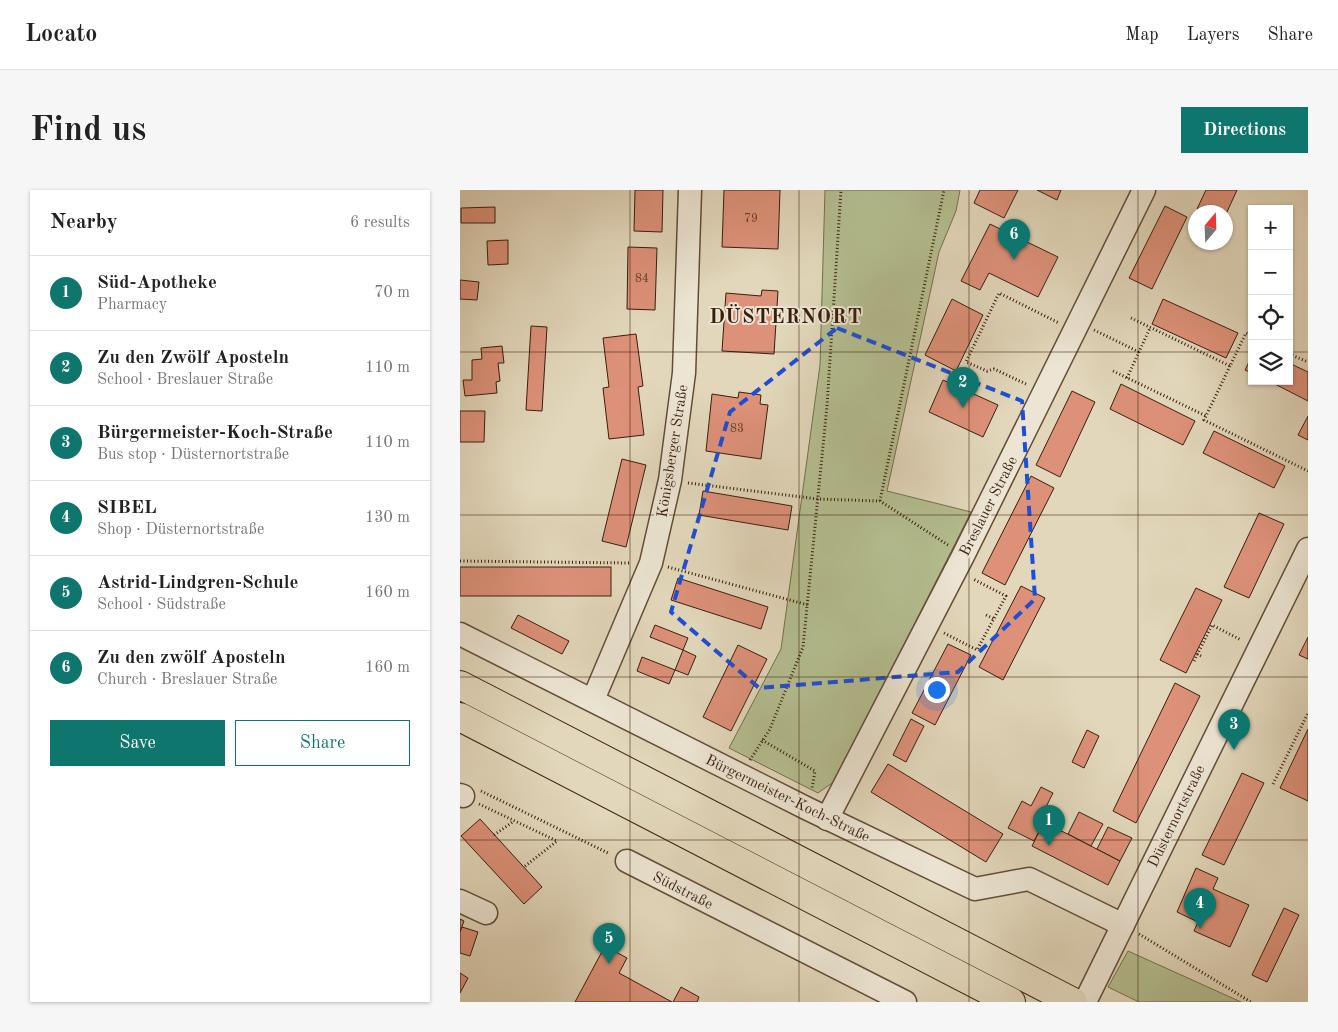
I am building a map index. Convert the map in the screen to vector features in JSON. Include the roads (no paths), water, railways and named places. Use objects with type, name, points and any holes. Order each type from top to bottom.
[{"type":"highway","points":[[460,686],[1065,998]]},
{"type":"highway","points":[[460,717],[1011,1002]]},
{"type":"street","name":"Königsberger Straße","points":[[593,700],[651,563],[670,480],[684,373],[690,190]]},
{"type":"street","name":"Breslauer Straße","points":[[818,814],[928,624],[1144,190]]},
{"type":"street","name":"Düsternortstraße","points":[[1085,1002],[1308,549]]},
{"type":"street","name":"Bürgermeister-Koch-Straße","points":[[460,634],[818,814],[975,889],[1029,879],[1123,925]]},
{"type":"street","name":"Südstraße","points":[[627,861],[904,1002]]},
{"type":"street","points":[[460,901],[486,913]]},
{"type":"place","name":"Zu den zwölf Aposteln","points":[[1014,260]]},
{"type":"place","name":"Zu den Zwölf Aposteln","points":[[963,408]]},
{"type":"place","name":"Bürgermeister-Koch-Straße","points":[[1234,750]]},
{"type":"place","name":"Süd-Apotheke","points":[[1049,846]]},
{"type":"place","name":"SIBEL","points":[[1200,929]]},
{"type":"place","name":"Astrid-Lindgren-Schule","points":[[609,964]]},
{"type":"district","name":"DÜSTERNORT","points":[[786,316]]}]
